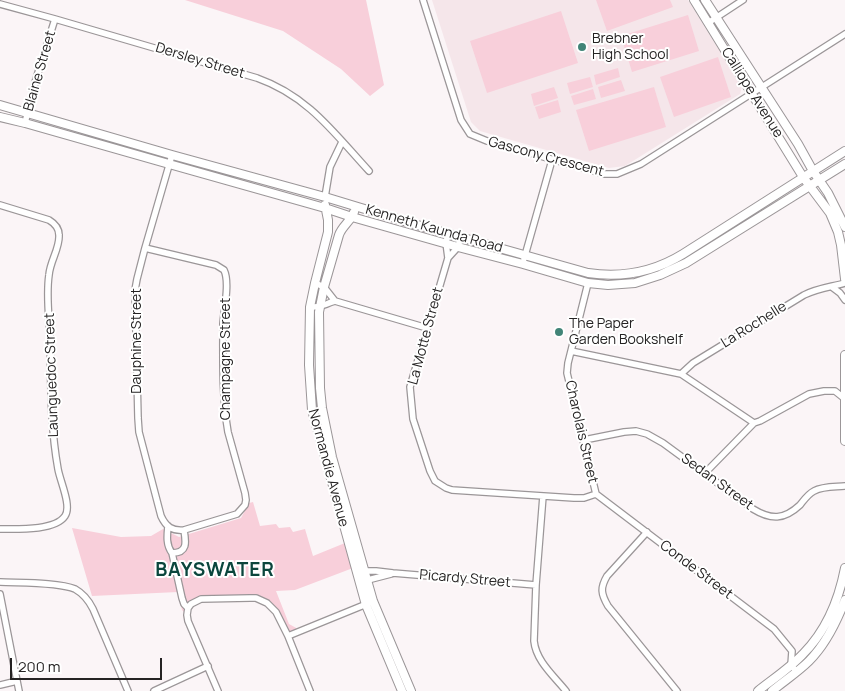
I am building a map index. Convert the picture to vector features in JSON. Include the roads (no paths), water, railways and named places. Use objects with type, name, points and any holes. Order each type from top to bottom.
[{"type":"street","name":"Gascony Crescent","points":[[424,0],[461,120],[470,134],[487,141],[604,174],[617,174],[641,164],[845,34]]},
{"type":"street","name":"Calliope Avenue","points":[[694,0],[803,177],[827,208],[838,232],[845,279]]},
{"type":"street","name":"Calliope Avenue","points":[[705,0],[798,144],[834,204],[845,227]]},
{"type":"street","points":[[708,22],[742,0]]},
{"type":"street","name":"Dersley Street","points":[[0,4],[269,82],[302,101],[369,171]]},
{"type":"street","name":"Blaine Street","points":[[25,123],[36,79],[55,19]]},
{"type":"street","points":[[0,118],[2,106]]},
{"type":"street","name":"Kenneth Kaunda Road","points":[[2,106],[588,273],[605,275],[620,275],[644,271],[669,262],[845,151]]},
{"type":"street","name":"Kenneth Kaunda Road","points":[[0,118],[25,123],[446,244],[588,282],[608,284],[649,279],[672,270],[845,164]]},
{"type":"street","points":[[325,197],[330,167],[342,142]]},
{"type":"street","name":"Dauphine Street","points":[[172,155],[137,279],[138,418],[142,444],[159,507],[164,522],[168,526],[168,548],[172,553],[182,598],[189,606],[188,621],[218,691]]},
{"type":"street","points":[[523,264],[552,160]]},
{"type":"street","name":"Normandie Avenue","points":[[325,197],[328,232],[310,307],[309,365],[314,418],[369,603],[402,691]]},
{"type":"street","name":"Launguedoc Street","points":[[0,205],[49,220],[59,231],[49,274],[51,377],[56,458],[68,509],[62,520],[47,526],[27,529],[0,528]]},
{"type":"street","name":"Normandie Avenue","points":[[356,206],[352,217],[340,231],[319,308],[322,408],[360,571]]},
{"type":"street","points":[[412,234],[414,224]]},
{"type":"street","name":"La Motte Street","points":[[448,233],[446,244],[448,258],[410,387],[413,419],[432,477],[440,484],[452,490],[579,498],[596,494]]},
{"type":"street","name":"La Motte Street","points":[[448,258],[458,247],[461,236]]},
{"type":"street","points":[[707,239],[712,246]]},
{"type":"street","name":"Champagne Street","points":[[145,248],[216,265],[224,270],[227,277],[224,322],[226,423],[246,500],[245,505],[234,516],[184,530],[176,530],[168,526]]},
{"type":"street","name":"Charolais Street","points":[[588,282],[567,373],[596,494]]},
{"type":"street","name":"La Rochelle","points":[[681,374],[693,363],[804,295],[821,288],[845,282]]},
{"type":"street","points":[[315,283],[324,287],[335,301],[427,328]]},
{"type":"street","points":[[832,286],[840,292],[845,300]]},
{"type":"street","points":[[310,307],[319,308],[335,301]]},
{"type":"street","points":[[571,351],[681,374],[754,423]]},
{"type":"street","points":[[845,356],[845,441]]},
{"type":"street","points":[[835,391],[845,382]]},
{"type":"street","points":[[310,389],[320,388]]},
{"type":"street","points":[[705,473],[754,423],[809,394],[835,391],[845,399]]},
{"type":"street","name":"Sedan Street","points":[[584,440],[630,431],[642,432],[654,437],[753,509],[766,516],[784,516],[798,507],[813,491],[845,486]]},
{"type":"street","name":"Conde Street","points":[[596,494],[774,629],[792,651]]},
{"type":"street","points":[[544,496],[536,585],[535,649],[540,660],[566,691]]},
{"type":"street","points":[[172,553],[177,553],[184,547],[186,541],[184,530]]},
{"type":"street","points":[[647,532],[607,576],[602,584],[601,591],[608,606],[677,691]]},
{"type":"street","points":[[806,657],[835,604],[845,568]]},
{"type":"street","name":"Picardy Street","points":[[360,571],[376,570],[536,585]]},
{"type":"street","name":"Picardy Street","points":[[363,581],[393,573]]},
{"type":"street","points":[[0,582],[59,585],[76,590],[86,597],[128,691]]},
{"type":"street","points":[[0,594],[19,691]]},
{"type":"street","points":[[189,606],[201,599],[207,598],[256,598],[267,603],[276,612],[288,636],[310,691]]},
{"type":"street","points":[[772,691],[825,639],[845,600]]},
{"type":"street","points":[[288,636],[369,603]]},
{"type":"street","name":"Normandie Avenue","points":[[369,603],[411,691]]},
{"type":"street","points":[[794,668],[792,651],[806,657]]},
{"type":"street","points":[[154,691],[208,666]]},
{"type":"street","points":[[758,691],[794,668]]},
{"type":"street","points":[[0,685],[17,681]]},
{"type":"place","name":"Brebner High School","points":[[582,47]]},
{"type":"place","name":"The Paper Garden Bookshelf","points":[[559,332]]},
{"type":"district","name":"BAYSWATER","points":[[215,571]]}]
